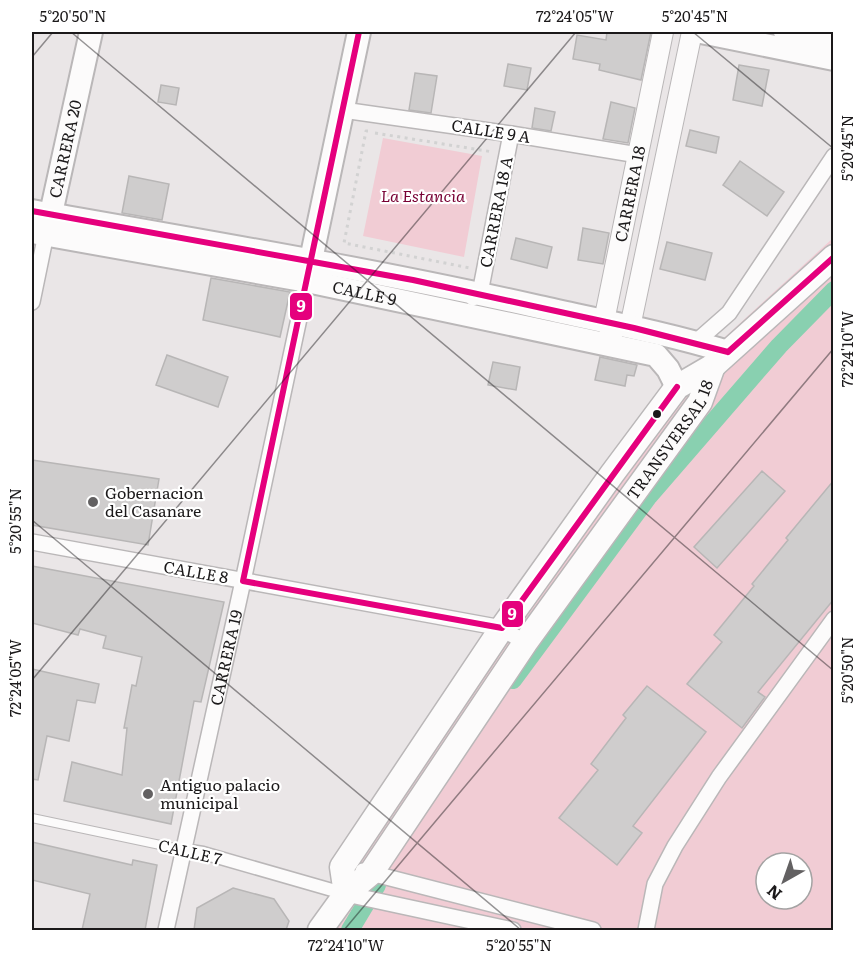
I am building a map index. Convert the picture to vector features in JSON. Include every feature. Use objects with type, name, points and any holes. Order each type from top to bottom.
[{"type":"main road","name":"CARRERA 20","points":[[40,223],[92,32]]},
{"type":"main road","name":"CARRERA 19","points":[[309,271],[359,32]]},
{"type":"main road","points":[[701,32],[834,59]]},
{"type":"main road","points":[[785,32],[834,43]]},
{"type":"main road","name":"CALLE 9","points":[[40,223],[309,271],[480,293],[604,321],[656,355],[668,369],[678,387]]},
{"type":"main road","points":[[720,359],[834,257]]},
{"type":"main road","name":"CALLE 9","points":[[309,271],[454,313],[629,338],[696,342],[720,359]]},
{"type":"main road","name":"TRANSVERSAL 18","points":[[342,867],[502,628],[612,474],[678,387],[720,359]]},
{"type":"main road","name":"TRANSVERSAL 18","points":[[321,930],[347,894],[371,873],[525,643],[700,402],[720,359]]},
{"type":"main road","points":[[342,867],[347,894]]},
{"type":"street","name":"CARRERA 18","points":[[604,321],[663,32]]},
{"type":"street","name":"CARRERA 18","points":[[629,338],[692,32]]},
{"type":"street","name":"CALLE 9 A","points":[[343,110],[638,155]]},
{"type":"street","name":"CARRERA 18 A","points":[[480,293],[512,134]]},
{"type":"street","points":[[696,342],[729,313],[834,156]]},
{"type":"street","name":"CARRERA 20","points":[[32,302],[40,223]]},
{"type":"street","name":"CARRERA 19","points":[[166,930],[309,271]]},
{"type":"street","points":[[454,313],[480,293]]},
{"type":"street","name":"CALLE 8","points":[[32,542],[502,628]]},
{"type":"street","points":[[646,930],[656,884],[675,846],[719,777],[834,619]]},
{"type":"street","points":[[502,628],[525,643]]},
{"type":"street","name":"CALLE 7","points":[[184,850],[203,853],[347,894]]},
{"type":"street","points":[[342,867],[593,930]]},
{"type":"street","points":[[347,894],[513,930]]},
{"type":"lane","name":"CALLE 7","points":[[32,818],[184,850]]},
{"type":"path","points":[[472,268],[344,243],[366,131],[493,152]]},
{"type":"green space","name":"La Estancia","points":[[383,138],[482,156],[464,257],[363,236]]},
{"type":"green space","points":[[833,238],[833,930],[309,930],[349,864],[502,634],[702,358]]},
{"type":"building","points":[[607,32],[651,32],[641,80],[599,70],[600,64],[573,59],[577,35],[606,40]]},
{"type":"building","points":[[508,64],[531,68],[527,90],[504,86]]},
{"type":"building","points":[[739,65],[769,70],[762,106],[733,100]]},
{"type":"building","points":[[415,73],[437,76],[431,113],[409,110]]},
{"type":"building","points":[[161,85],[179,88],[176,105],[158,102]]},
{"type":"building","points":[[611,102],[635,108],[628,143],[603,139]]},
{"type":"building","points":[[535,108],[555,112],[551,131],[532,128]]},
{"type":"building","points":[[690,130],[719,137],[716,153],[686,146]]},
{"type":"building","points":[[740,161],[784,192],[767,216],[723,185]]},
{"type":"building","points":[[129,176],[169,184],[162,220],[122,213]]},
{"type":"building","points":[[583,228],[609,233],[603,264],[578,260]]},
{"type":"building","points":[[516,238],[552,247],[547,268],[511,259]]},
{"type":"building","points":[[667,242],[712,253],[705,280],[660,269]]},
{"type":"building","points":[[211,278],[290,292],[280,337],[203,320]]},
{"type":"building","points":[[167,355],[228,377],[218,407],[156,385]]},
{"type":"building","points":[[600,357],[637,365],[634,376],[627,375],[625,386],[595,380]]},
{"type":"building","points":[[493,362],[520,367],[516,390],[488,385]]},
{"type":"building","name":"Gobernacion del Casanare","points":[[32,460],[159,479],[148,545],[32,525]]},
{"type":"building","points":[[762,471],[785,491],[717,568],[694,547]]},
{"type":"building","points":[[834,480],[834,599],[758,692],[765,697],[742,728],[687,684],[722,642],[714,635],[754,586],[752,584],[788,540],[786,538]]},
{"type":"building","points":[[32,566],[224,602],[201,702],[194,701],[171,824],[64,801],[72,762],[122,775],[127,728],[124,728],[132,685],[136,686],[142,657],[103,648],[106,636],[80,629],[78,635],[32,623]]},
{"type":"building","points":[[32,669],[99,684],[95,703],[77,700],[69,741],[47,736],[38,780],[32,779]]},
{"type":"building","points":[[647,686],[706,732],[633,826],[642,833],[617,865],[559,818],[598,770],[591,764],[626,718],[623,715]]},
{"type":"building","points":[[32,842],[132,865],[133,860],[157,865],[145,930],[82,930],[90,894],[32,880]]},
{"type":"building","points":[[233,888],[274,899],[289,921],[286,930],[194,930],[197,908]]},
{"type":"waterway","points":[[513,680],[649,496],[779,346],[834,290]]},
{"type":"waterway","points":[[350,930],[377,885]]},
{"type":"transit line","name":"9","points":[[359,32],[243,581],[502,628],[677,387]]},
{"type":"transit line","name":"9","points":[[32,211],[413,280],[634,328],[728,352]]},
{"type":"transit line","name":"9","points":[[728,352],[834,257]]},
{"type":"place","name":"Gobernacion del Casanare","points":[[93,502]]},
{"type":"place","name":"Antiguo palacio municipal","points":[[148,794]]}]
